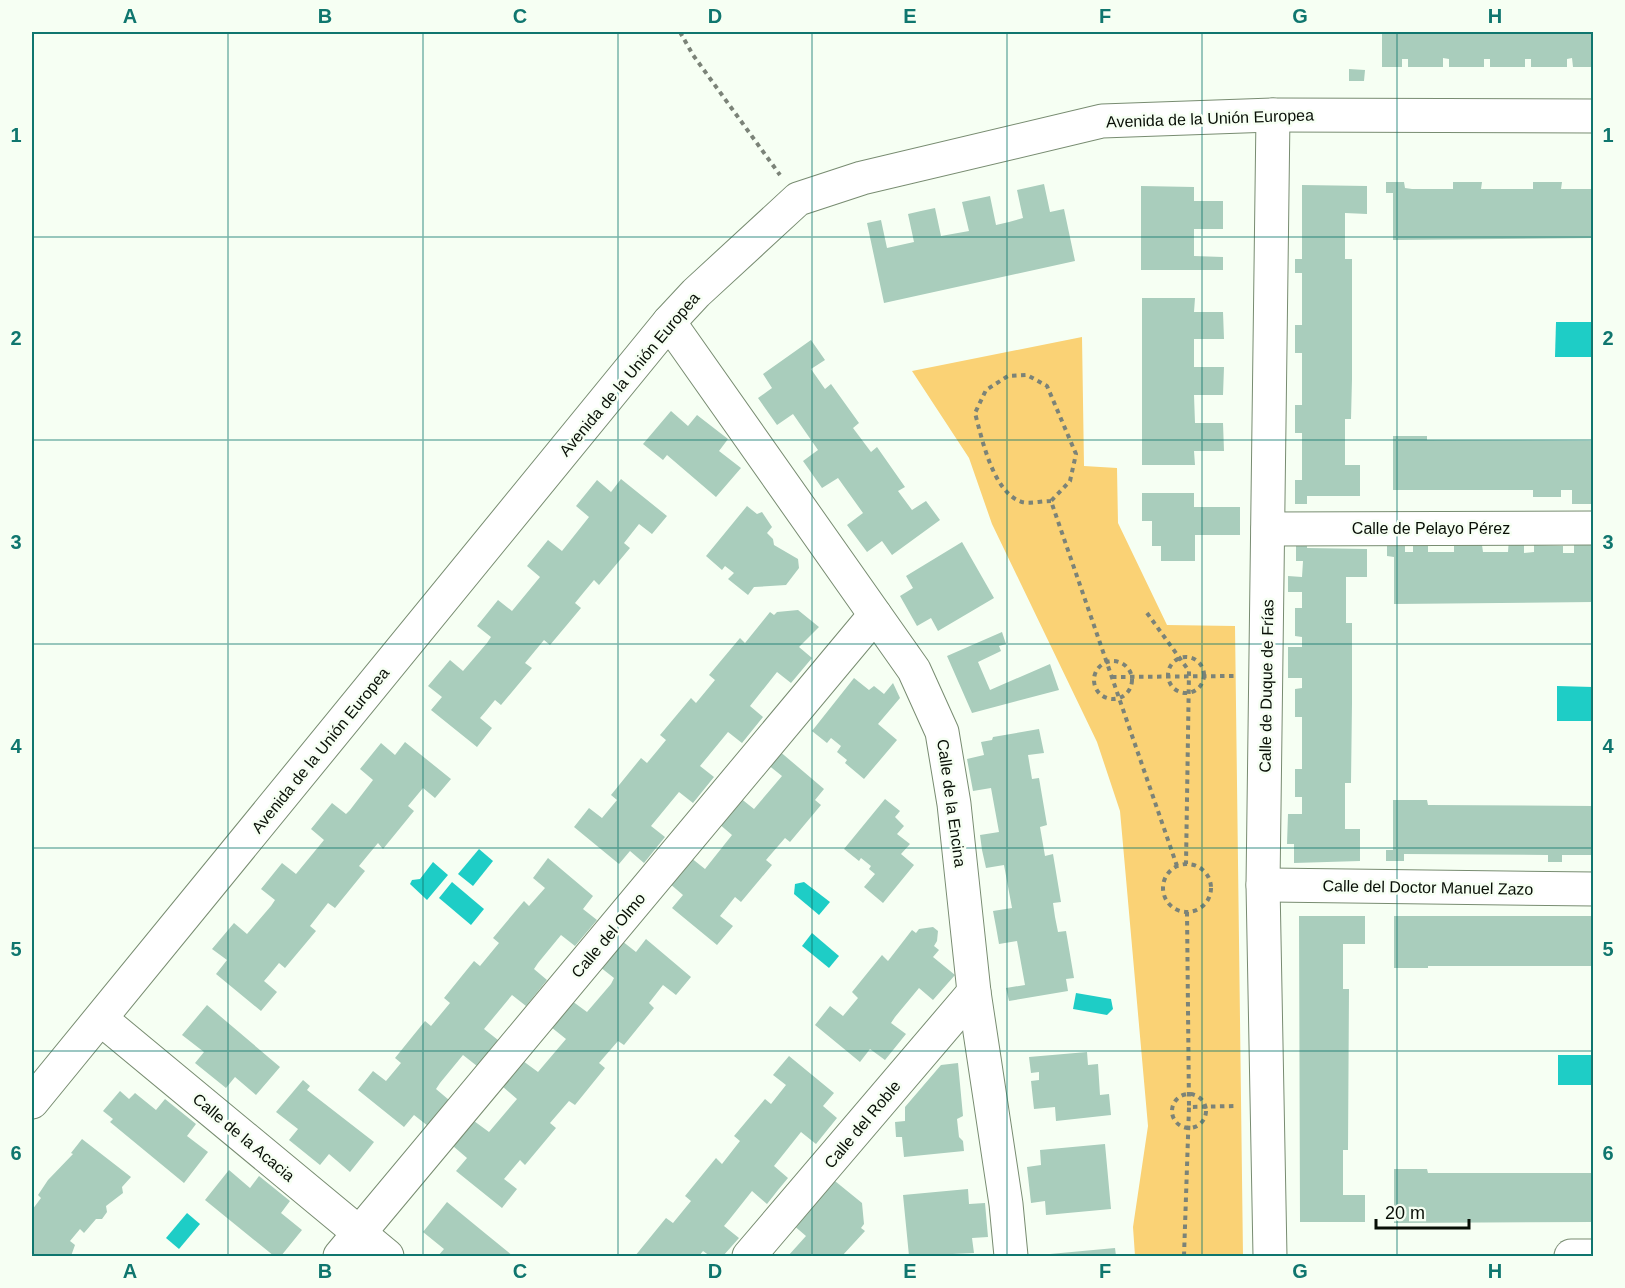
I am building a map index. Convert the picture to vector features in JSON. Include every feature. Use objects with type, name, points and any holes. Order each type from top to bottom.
[{"type":"street","name":"Avenida de la Unión Europea","points":[[32,1102],[669,322],[696,293],[798,200],[862,178],[1102,121],[1273,115],[1593,116]]},
{"type":"street","name":"Calle de Duque de Frías","points":[[1270,1257],[1263,885],[1273,115]]},
{"type":"street","name":"Calle de la Encina","points":[[669,322],[914,670],[942,732],[954,804],[974,992],[1006,1204],[1011,1257]]},
{"type":"street","name":"Calle de Pelayo Pérez","points":[[1268,529],[1593,528]]},
{"type":"street","name":"Calle del Olmo","points":[[350,1245],[875,615]]},
{"type":"street","name":"Calle del Doctor Manuel Zazo","points":[[1263,885],[1593,889]]},
{"type":"street","name":"Calle del Roble","points":[[749,1257],[974,992]]},
{"type":"street","name":"Calle de la Acacia","points":[[101,1019],[350,1245],[387,1257]]},
{"type":"street","points":[[1571,1257],[1593,1256]]},
{"type":"path","points":[[680,32],[693,55],[798,200]]},
{"type":"path","points":[[1028,375],[1047,386],[1076,454],[1071,481],[1051,501],[1023,502],[1005,492],[987,454],[975,413],[986,390],[1008,376],[1028,375]]},
{"type":"path","points":[[1051,501],[1178,866]]},
{"type":"path","points":[[1147,613],[1189,671],[1186,864]]},
{"type":"path","points":[[1180,657],[1198,660],[1205,675],[1201,686],[1196,691],[1184,693],[1173,688],[1167,677],[1170,664],[1180,657]]},
{"type":"path","points":[[1107,662],[1120,662],[1131,676],[1127,693],[1116,699],[1099,693],[1094,682],[1097,670],[1107,662]]},
{"type":"path","points":[[1112,676],[1266,677]]},
{"type":"path","points":[[1186,864],[1193,864],[1206,873],[1212,887],[1207,902],[1195,911],[1187,912],[1171,907],[1163,893],[1165,876],[1178,866],[1186,864]]},
{"type":"path","points":[[1184,1257],[1189,1107],[1187,912]]},
{"type":"path","points":[[1192,1094],[1202,1100],[1206,1111],[1203,1122],[1188,1128],[1174,1120],[1172,1109],[1177,1099],[1192,1094]]},
{"type":"path","points":[[1189,1107],[1267,1105]]},
{"type":"shaded area","points":[[1082,337],[1084,466],[1117,468],[1118,523],[1167,625],[1235,626],[1243,1256],[1135,1256],[1133,1227],[1148,1126],[1120,811],[1097,742],[992,524],[969,458],[912,371]]},
{"type":"water","points":[[1556,322],[1593,322],[1593,357],[1555,357]]},
{"type":"water","points":[[1557,686],[1593,687],[1593,721],[1557,721]]},
{"type":"water","points":[[479,849],[493,861],[473,886],[458,874]]},
{"type":"water","points":[[433,862],[448,875],[427,900],[410,884],[412,880],[420,879]]},
{"type":"water","points":[[452,882],[484,909],[471,925],[439,898]]},
{"type":"water","points":[[804,882],[830,902],[819,915],[794,894],[795,884]]},
{"type":"water","points":[[812,933],[839,956],[829,968],[802,946]]},
{"type":"water","points":[[1076,993],[1111,999],[1113,1009],[1107,1015],[1073,1009]]},
{"type":"water","points":[[1558,1055],[1593,1055],[1593,1085],[1558,1085]]},
{"type":"water","points":[[187,1213],[200,1224],[179,1249],[166,1238]]},
{"type":"building","points":[[1382,32],[1593,32],[1593,67],[1573,67],[1572,58],[1567,59],[1567,67],[1531,67],[1531,59],[1525,59],[1525,67],[1490,67],[1490,59],[1484,59],[1484,67],[1449,67],[1449,59],[1443,58],[1443,67],[1408,67],[1408,59],[1402,59],[1402,67],[1382,67]]},
{"type":"building","points":[[1349,69],[1365,70],[1364,81],[1349,81]]},
{"type":"building","points":[[1386,182],[1404,182],[1405,188],[1412,189],[1453,189],[1453,182],[1482,182],[1481,189],[1533,189],[1533,182],[1562,182],[1561,189],[1593,189],[1593,238],[1393,240],[1393,193],[1386,193]]},
{"type":"building","points":[[1044,184],[1050,212],[1064,209],[1075,261],[884,303],[867,223],[881,220],[887,248],[914,242],[908,214],[935,208],[941,236],[969,231],[962,202],[990,196],[996,225],[1023,218],[1017,190]]},
{"type":"building","points":[[1302,185],[1367,186],[1367,214],[1345,213],[1345,259],[1352,259],[1352,379],[1351,419],[1345,419],[1345,465],[1360,465],[1360,496],[1307,496],[1307,504],[1295,504],[1295,480],[1302,480],[1302,433],[1295,433],[1295,405],[1302,405],[1302,353],[1295,353],[1295,325],[1302,325],[1302,273],[1295,273],[1295,259],[1302,259]]},
{"type":"building","points":[[1141,186],[1194,187],[1194,201],[1223,201],[1223,229],[1194,229],[1194,256],[1223,257],[1223,270],[1141,270]]},
{"type":"building","points":[[1142,298],[1195,298],[1194,312],[1223,312],[1224,339],[1194,339],[1194,367],[1224,367],[1223,395],[1194,395],[1195,423],[1223,423],[1224,451],[1194,451],[1195,465],[1142,465]]},
{"type":"building","points":[[811,340],[825,360],[811,369],[825,389],[831,384],[859,423],[853,428],[871,452],[877,447],[905,487],[898,491],[912,510],[926,501],[940,520],[892,555],[882,541],[867,552],[847,525],[863,513],[838,478],[822,488],[803,461],[818,450],[793,414],[777,425],[758,398],[772,388],[763,374]]},
{"type":"building","points":[[671,411],[688,426],[697,415],[728,439],[719,451],[741,468],[716,497],[667,455],[663,460],[643,444]]},
{"type":"building","points":[[1393,436],[1427,436],[1427,440],[1593,441],[1593,504],[1572,504],[1572,490],[1561,490],[1561,497],[1533,497],[1533,490],[1393,490]]},
{"type":"building","points":[[621,479],[667,516],[652,534],[639,524],[624,543],[630,548],[599,585],[594,580],[575,603],[581,608],[550,645],[544,640],[525,663],[532,668],[501,705],[495,700],[480,718],[492,728],[477,747],[431,710],[442,697],[428,686],[450,660],[463,671],[487,643],[491,637],[477,626],[498,600],[512,611],[540,577],[527,566],[548,540],[562,551],[589,517],[576,506],[597,480],[611,492]]},
{"type":"building","points":[[1142,493],[1194,493],[1194,507],[1240,507],[1240,535],[1195,535],[1195,561],[1161,561],[1161,546],[1152,546],[1152,521],[1142,521]]},
{"type":"building","points":[[747,506],[757,514],[762,512],[772,527],[767,533],[773,539],[774,545],[798,559],[799,568],[786,585],[754,587],[748,595],[728,579],[734,573],[725,566],[722,570],[706,556]]},
{"type":"building","points":[[1413,538],[1428,538],[1428,552],[1454,552],[1454,545],[1482,545],[1483,552],[1508,552],[1509,538],[1524,538],[1524,553],[1534,552],[1534,545],[1563,546],[1563,553],[1574,553],[1574,538],[1593,538],[1593,602],[1394,604],[1394,557],[1387,556],[1387,545],[1405,545],[1405,552],[1413,552]]},
{"type":"building","points":[[1307,541],[1307,548],[1367,549],[1367,577],[1346,577],[1346,623],[1352,623],[1352,703],[1351,783],[1345,783],[1345,829],[1360,829],[1360,861],[1294,863],[1294,844],[1287,844],[1288,814],[1302,814],[1302,797],[1295,797],[1295,769],[1302,769],[1302,717],[1295,717],[1295,689],[1302,688],[1302,678],[1288,678],[1288,647],[1302,647],[1302,637],[1295,636],[1295,608],[1302,608],[1302,592],[1288,592],[1288,576],[1302,577],[1303,561],[1296,561],[1296,542]]},
{"type":"building","points":[[962,542],[994,598],[938,631],[931,618],[917,626],[900,596],[913,588],[906,576]]},
{"type":"building","points":[[798,610],[819,627],[799,647],[812,658],[791,683],[777,672],[750,706],[763,717],[742,743],[728,732],[700,766],[714,777],[693,803],[679,792],[651,826],[665,837],[644,863],[630,851],[619,864],[574,827],[589,808],[602,818],[617,800],[611,795],[641,758],[647,763],[657,751],[666,740],[660,735],[691,698],[696,703],[715,680],[709,675],[740,638],[745,643],[770,612],[774,615],[777,612]]},
{"type":"building","points":[[1002,632],[1006,644],[999,646],[1001,651],[978,662],[990,690],[1050,664],[1059,690],[972,713],[947,656]]},
{"type":"building","points":[[854,678],[869,690],[874,686],[884,694],[893,683],[900,698],[878,724],[897,740],[864,779],[845,763],[847,760],[837,752],[841,746],[831,738],[827,743],[812,731]]},
{"type":"building","points":[[1039,729],[1044,753],[1028,755],[1032,779],[1039,778],[1047,825],[1040,827],[1045,856],[1053,854],[1061,902],[1053,903],[1058,932],[1066,931],[1074,978],[1066,979],[1068,991],[1009,1001],[1006,988],[1025,985],[1017,941],[999,944],[993,911],[1012,908],[1004,865],[986,868],[980,835],[999,832],[991,788],[973,791],[967,759],[984,755],[981,742],[992,740],[993,737]]},
{"type":"building","points":[[405,742],[451,779],[435,798],[423,788],[408,806],[414,811],[383,849],[378,843],[359,866],[365,871],[335,908],[328,903],[310,926],[316,931],[285,968],[279,963],[264,981],[277,992],[261,1011],[216,974],[227,960],[212,949],[234,923],[247,934],[271,906],[275,900],[261,889],[282,863],[296,874],[324,840],[311,829],[332,803],[346,814],[350,810],[373,780],[360,769],[381,743],[395,755]]},
{"type":"building","points":[[778,750],[824,789],[815,800],[821,805],[790,842],[785,838],[766,860],[772,865],[741,902],[735,897],[720,916],[733,926],[717,945],[672,908],[683,895],[669,883],[690,857],[705,869],[732,835],[718,823],[739,797],[754,809],[782,776],[767,764]]},
{"type":"building","points":[[885,799],[900,811],[895,817],[904,826],[897,834],[910,844],[901,854],[914,865],[883,903],[864,887],[875,874],[869,869],[871,866],[861,858],[859,861],[844,849]]},
{"type":"building","points":[[1393,800],[1427,800],[1428,805],[1593,806],[1593,855],[1562,855],[1562,862],[1548,862],[1548,855],[1404,854],[1404,861],[1386,861],[1386,850],[1393,850]]},
{"type":"building","points":[[548,858],[593,896],[583,909],[597,920],[575,946],[561,935],[538,963],[534,969],[547,980],[526,1006],[512,995],[484,1029],[498,1040],[477,1066],[463,1055],[440,1083],[436,1089],[449,1100],[428,1126],[414,1115],[404,1127],[358,1090],[373,1071],[386,1081],[401,1063],[395,1058],[425,1021],[431,1026],[450,1003],[444,998],[474,961],[480,966],[499,943],[493,938],[524,901],[529,906],[545,888],[533,878]]},
{"type":"building","points":[[1299,916],[1365,916],[1365,944],[1343,944],[1343,989],[1349,989],[1348,1150],[1343,1150],[1343,1195],[1365,1195],[1365,1222],[1300,1222]]},
{"type":"building","points":[[1394,916],[1593,916],[1593,966],[1394,968]]},
{"type":"building","points":[[933,927],[938,931],[934,946],[939,950],[933,957],[955,975],[933,1000],[919,988],[895,1017],[891,1023],[906,1034],[885,1060],[870,1049],[860,1062],[815,1025],[830,1006],[843,1016],[858,998],[852,992],[882,955],[888,961],[912,930],[916,933],[919,929]]},
{"type":"building","points":[[646,939],[691,977],[676,995],[663,985],[649,1003],[654,1008],[624,1045],[618,1041],[599,1063],[605,1068],[575,1105],[569,1101],[550,1123],[556,1128],[525,1165],[520,1160],[504,1179],[517,1189],[502,1208],[456,1171],[467,1158],[453,1146],[474,1121],[489,1132],[517,1099],[502,1086],[523,1061],[538,1072],[566,1039],[551,1027],[572,1001],[587,1012],[614,978],[600,967],[622,941],[636,952]]},
{"type":"building","points":[[207,1005],[280,1067],[256,1095],[235,1077],[226,1088],[195,1063],[204,1052],[182,1035]]},
{"type":"building","points":[[1087,1052],[1088,1065],[1098,1064],[1100,1095],[1109,1094],[1111,1115],[1056,1121],[1055,1107],[1034,1109],[1031,1081],[1039,1080],[1039,1072],[1031,1073],[1029,1057]]},
{"type":"building","points":[[789,1056],[834,1093],[823,1106],[837,1118],[816,1144],[801,1132],[774,1166],[788,1178],[767,1204],[752,1191],[724,1226],[739,1238],[723,1256],[710,1256],[703,1251],[699,1256],[635,1256],[666,1218],[673,1223],[691,1201],[685,1196],[716,1158],[722,1164],[740,1141],[734,1136],[765,1099],[771,1104],[786,1085],[773,1075]]},
{"type":"building","points":[[958,1063],[963,1116],[957,1119],[959,1137],[963,1141],[964,1151],[904,1157],[902,1137],[896,1137],[895,1122],[905,1121],[905,1107],[941,1065]]},
{"type":"building","points":[[303,1080],[310,1086],[307,1090],[374,1142],[350,1172],[329,1154],[320,1165],[289,1140],[298,1129],[276,1112]]},
{"type":"building","points":[[120,1091],[129,1099],[135,1093],[156,1110],[165,1099],[196,1124],[187,1136],[208,1152],[184,1183],[110,1122],[113,1119],[103,1111]]},
{"type":"building","points":[[82,1139],[131,1177],[122,1187],[123,1193],[106,1206],[107,1212],[102,1219],[96,1219],[84,1233],[80,1229],[70,1241],[75,1245],[71,1256],[32,1256],[32,1210],[41,1198],[38,1195],[48,1180],[73,1154],[71,1153]]},
{"type":"building","points":[[1105,1144],[1111,1209],[1046,1215],[1045,1201],[1031,1203],[1027,1167],[1041,1165],[1040,1150]]},
{"type":"building","points":[[1394,1169],[1427,1169],[1428,1173],[1593,1173],[1593,1222],[1394,1223]]},
{"type":"building","points":[[229,1170],[250,1188],[259,1176],[290,1201],[281,1213],[302,1230],[281,1256],[274,1256],[205,1200]]},
{"type":"building","points":[[830,1177],[862,1203],[864,1224],[861,1228],[865,1231],[842,1256],[788,1256],[806,1236],[792,1224]]},
{"type":"building","points":[[968,1189],[969,1204],[985,1203],[988,1237],[972,1238],[974,1253],[909,1256],[903,1195]]},
{"type":"building","points":[[447,1202],[513,1256],[438,1256],[444,1249],[423,1232]]},
{"type":"building","points":[[1115,1248],[1116,1256],[1050,1256],[1050,1254]]}]
